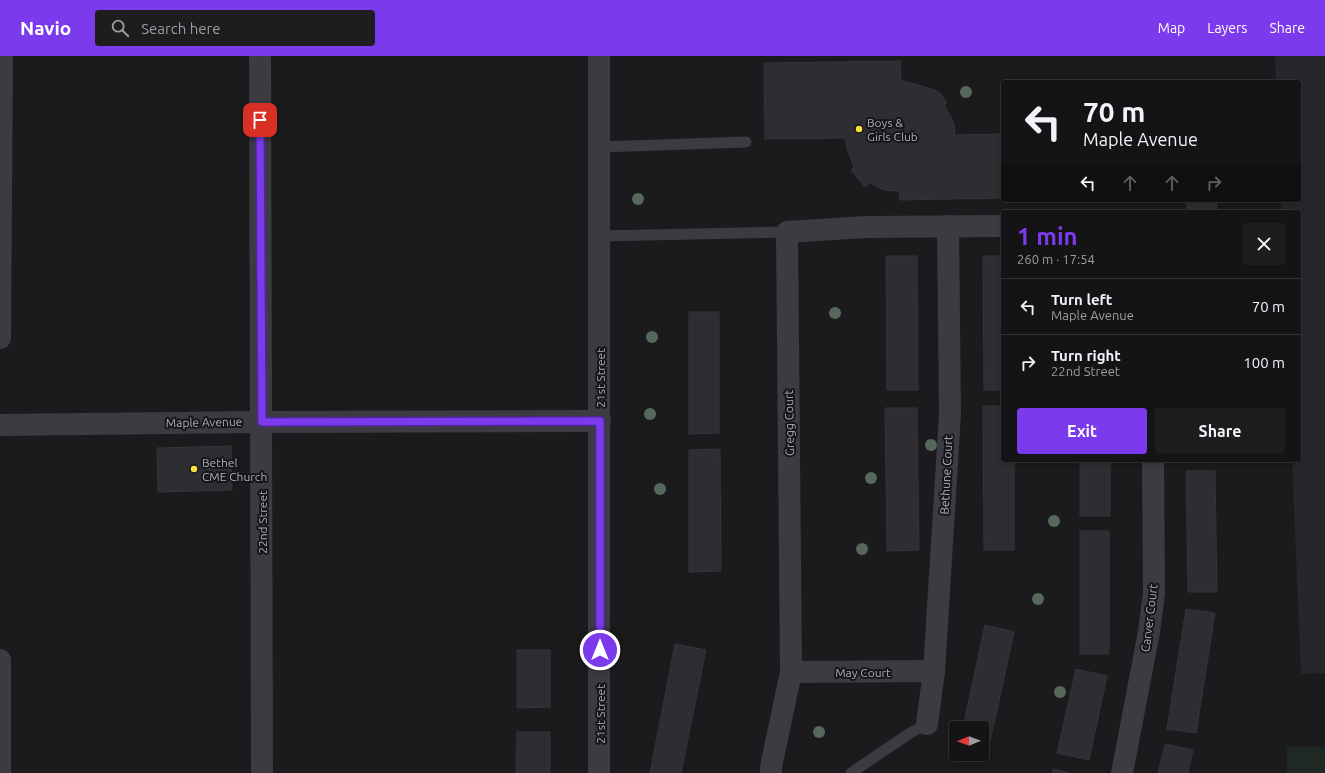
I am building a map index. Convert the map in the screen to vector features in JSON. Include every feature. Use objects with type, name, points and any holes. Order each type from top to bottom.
[{"type":"street","points":[[0,338],[2,56]]},
{"type":"street","name":"22nd Street","points":[[260,56],[262,773]]},
{"type":"street","name":"21st Street","points":[[599,56],[600,773]]},
{"type":"street","name":"Bethune Court","points":[[927,724],[934,671],[950,414],[948,226]]},
{"type":"street","points":[[787,232],[866,227],[1001,226]]},
{"type":"street","name":"Gregg Court","points":[[771,773],[791,672],[787,232]]},
{"type":"street","name":"Maple Avenue","points":[[0,424],[600,421]]},
{"type":"street","name":"Carver Court","points":[[1122,773],[1149,632],[1154,593],[1153,462]]},
{"type":"street","points":[[0,660],[0,773]]},
{"type":"street","name":"May Court","points":[[791,672],[934,671]]},
{"type":"lane","points":[[600,147],[746,142]]},
{"type":"lane","points":[[600,236],[787,232]]},
{"type":"lane","points":[[851,773],[910,733],[927,724]]},
{"type":"shaded area","points":[[1275,56],[1325,56],[1325,673],[1301,674],[1292,462],[1301,462],[1301,210],[1282,210],[1281,202],[1301,202],[1301,80],[1276,80]]},
{"type":"shaded area","points":[[1287,747],[1325,747],[1325,773],[1287,773]]},
{"type":"building","name":"Boys & Girls Club","points":[[900,61],[901,81],[934,90],[941,94],[947,102],[944,106],[954,124],[955,135],[1001,134],[1001,198],[900,200],[899,191],[884,190],[870,183],[865,187],[851,170],[854,167],[847,149],[845,138],[765,139],[764,63]]},
{"type":"building","points":[[1187,202],[1217,202],[1217,210],[1187,210]]},
{"type":"building","points":[[886,256],[917,256],[918,390],[887,390]]},
{"type":"building","points":[[983,256],[1001,256],[1001,390],[984,390]]},
{"type":"building","points":[[689,312],[719,312],[719,433],[689,434]]},
{"type":"building","points":[[983,406],[1001,406],[1001,462],[1014,462],[1014,550],[984,550]]},
{"type":"building","points":[[885,408],[917,408],[919,550],[887,551]]},
{"type":"building","name":"Bethel CME Church","points":[[231,446],[232,490],[158,492],[157,448]]},
{"type":"building","points":[[720,449],[721,571],[689,572],[689,450]]},
{"type":"building","points":[[1080,462],[1110,462],[1110,516],[1080,516]]},
{"type":"building","points":[[1186,471],[1215,471],[1217,592],[1188,592]]},
{"type":"building","points":[[1080,531],[1109,531],[1109,654],[1080,654]]},
{"type":"building","points":[[1186,609],[1215,613],[1196,733],[1167,729]]},
{"type":"building","points":[[985,625],[1014,632],[989,746],[989,721],[964,721]]},
{"type":"building","points":[[675,644],[706,650],[681,773],[650,773]]},
{"type":"building","points":[[517,650],[550,650],[550,707],[517,708]]},
{"type":"building","points":[[1076,669],[1107,676],[1089,760],[1057,753]]},
{"type":"building","points":[[517,732],[550,732],[550,773],[516,773]]},
{"type":"building","points":[[1165,744],[1193,750],[1188,773],[1158,773]]},
{"type":"building","points":[[1053,769],[1070,773],[1052,773]]},
{"type":"place","name":"Boys & Girls Club","points":[[859,129]]},
{"type":"place","name":"Bethel CME Church","points":[[194,469]]},
{"type":"route","points":[[260,120],[262,422],[600,421],[600,650]]}]
